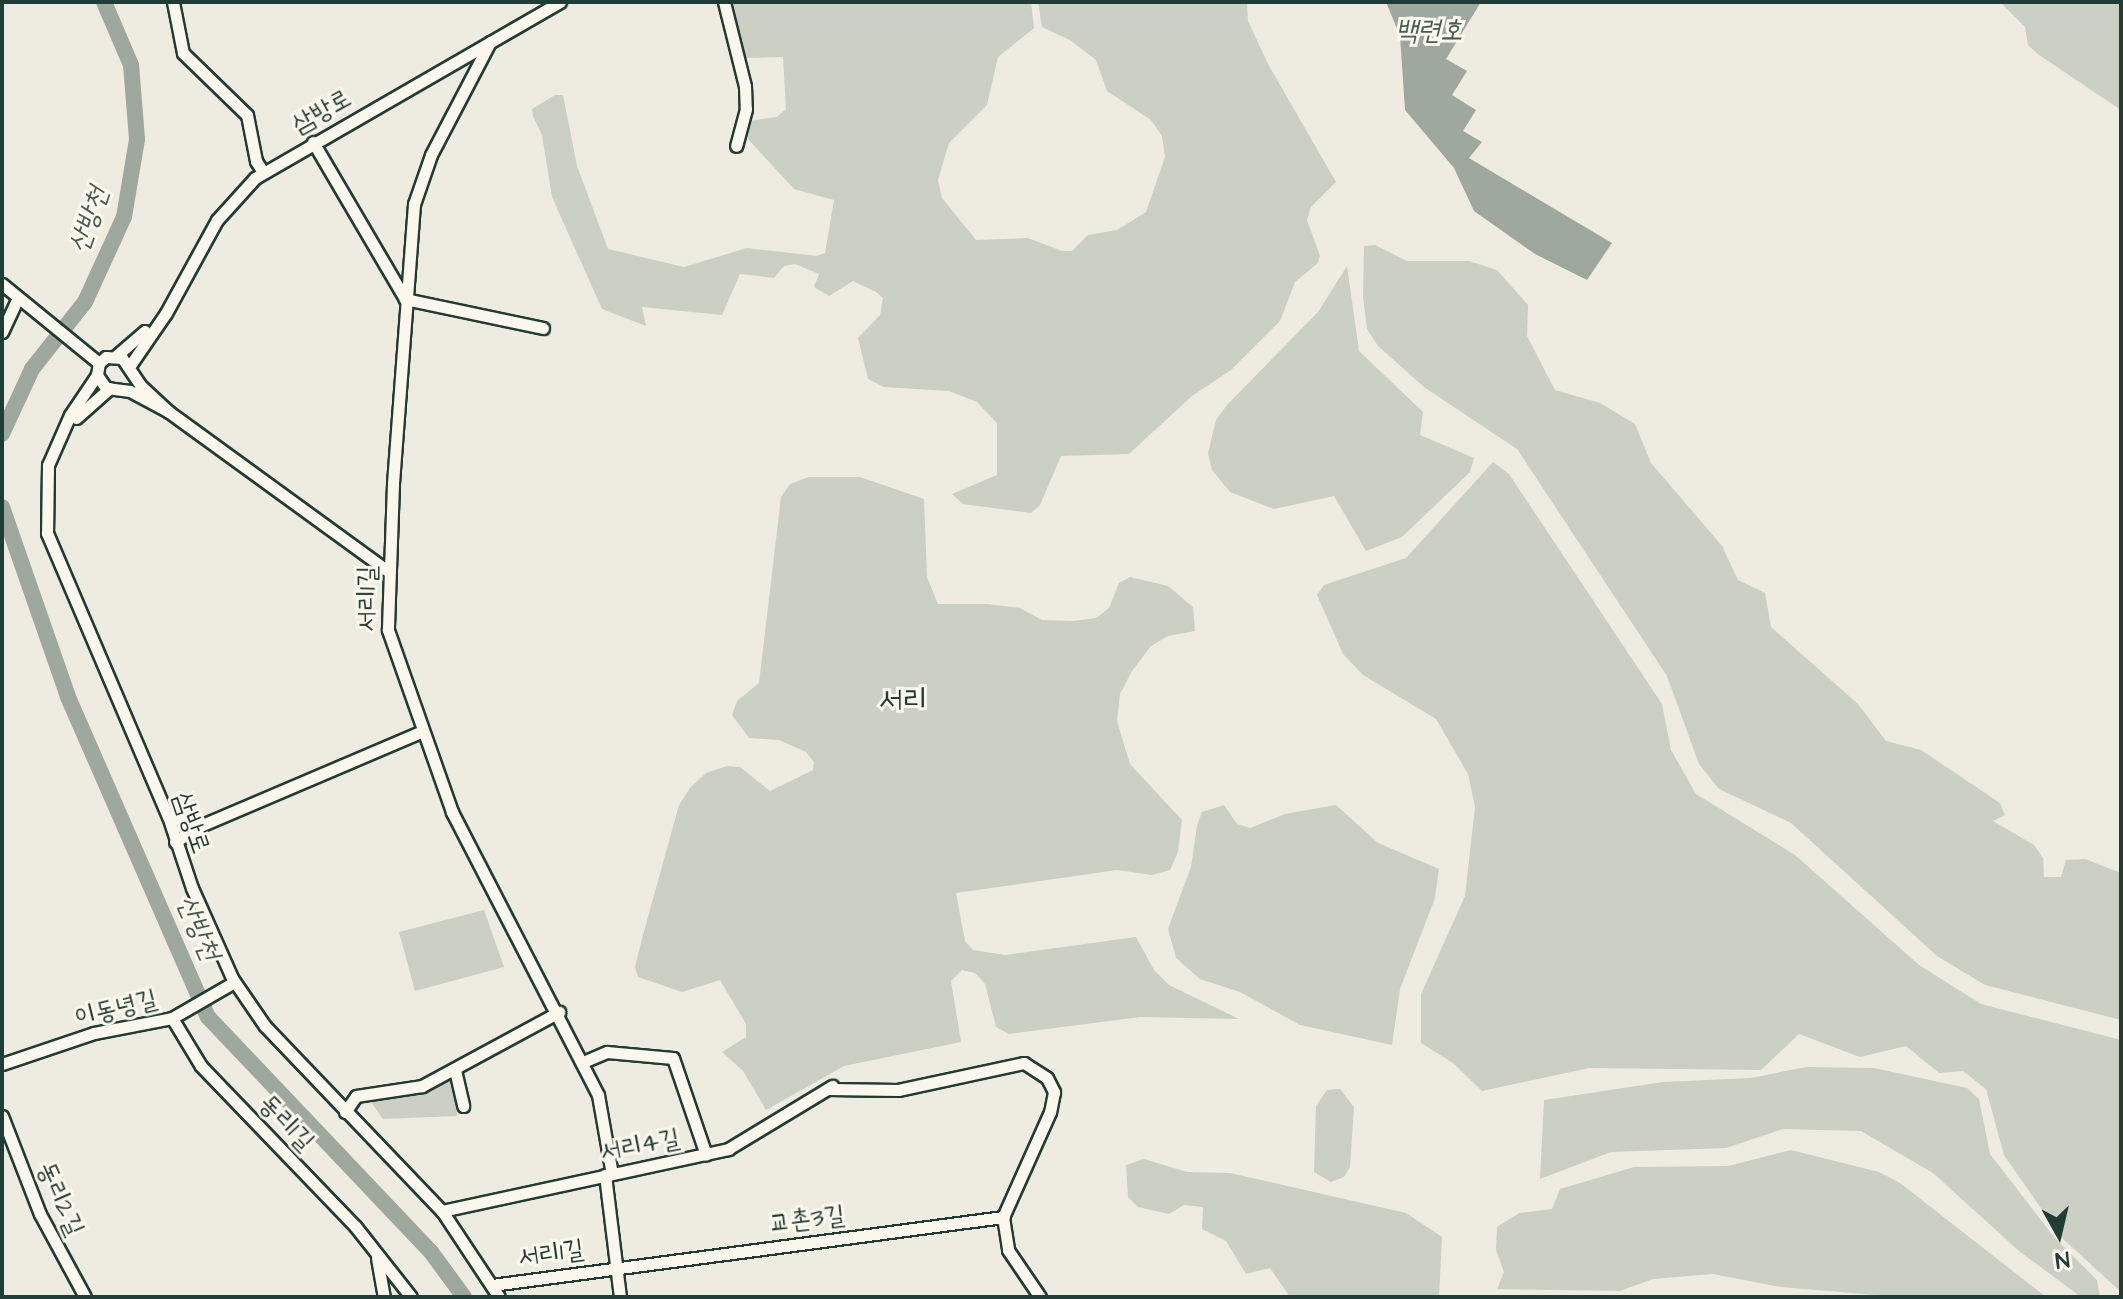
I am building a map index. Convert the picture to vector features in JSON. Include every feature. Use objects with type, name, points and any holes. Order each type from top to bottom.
[{"type":"street","points":[[173,2],[183,53],[247,115],[256,161],[263,172]]},
{"type":"street","name":"삼방로","points":[[66,425],[114,388],[129,370],[217,220],[263,172],[560,2]]},
{"type":"street","points":[[724,2],[745,86],[746,109],[736,146]]},
{"type":"street","name":"서리1길","points":[[490,42],[421,177],[405,299],[389,572],[391,650],[452,812],[559,1012],[605,1118],[620,1297]]},
{"type":"street","points":[[313,142],[405,299],[543,328]]},
{"type":"street","points":[[2,284],[87,354],[114,388],[169,412]]},
{"type":"street","points":[[2,332],[22,300]]},
{"type":"street","name":"삼방로","points":[[161,319],[98,369],[66,425],[48,465],[47,533],[168,816],[175,842],[234,982],[283,1050],[442,1211],[499,1297]]},
{"type":"street","points":[[116,356],[169,412],[389,572]]},
{"type":"street","points":[[175,842],[200,826],[420,732]]},
{"type":"street","points":[[168,816],[200,826]]},
{"type":"street","name":"이동녕길","points":[[2,1064],[94,1033],[172,1018],[234,982]]},
{"type":"street","points":[[345,1112],[356,1096],[422,1086],[559,1012]]},
{"type":"street","name":"동리1길","points":[[172,1018],[201,1066],[377,1254],[411,1297]]},
{"type":"street","points":[[583,1062],[607,1052],[673,1058],[706,1155]]},
{"type":"street","name":"서리4길","points":[[442,1211],[728,1149],[830,1087],[898,1090],[1024,1063],[1039,1070],[1052,1085],[1054,1101],[1003,1217]]},
{"type":"street","points":[[455,1070],[467,1099]]},
{"type":"street","name":"동리2길","points":[[3,1123],[40,1214],[85,1297]]},
{"type":"street","points":[[1003,1217],[1008,1250],[1040,1297]]},
{"type":"street","name":"교촌3길","points":[[616,1267],[1003,1217]]},
{"type":"street","points":[[377,1254],[384,1297]]},
{"type":"street","name":"서리1길","points":[[492,1285],[616,1267]]},
{"type":"shaded area","points":[[729,2],[1031,2],[1034,28],[998,57],[987,105],[949,143],[938,180],[942,198],[976,240],[1028,238],[1062,251],[1072,251],[1088,235],[1117,230],[1146,212],[1165,157],[1162,136],[1151,120],[1107,91],[1096,60],[1070,40],[1042,27],[1038,2],[1247,2],[1248,21],[1268,64],[1336,182],[1311,207],[1307,220],[1320,256],[1318,263],[1295,282],[1280,321],[1231,370],[1192,396],[1129,454],[1061,456],[1040,505],[1031,513],[963,504],[952,494],[997,475],[997,423],[977,402],[949,391],[884,387],[868,379],[858,338],[880,315],[883,298],[876,292],[853,281],[829,296],[814,287],[819,274],[795,264],[784,266],[774,278],[740,274],[722,315],[642,307],[646,326],[602,309],[552,197],[542,135],[533,116],[532,109],[555,95],[563,95],[577,166],[608,249],[684,267],[747,248],[817,256],[825,253],[834,200],[794,189],[748,139],[749,121],[777,117],[786,109],[783,57],[743,58]]},
{"type":"shaded area","points":[[2000,2],[2121,2],[2121,110],[2039,55],[2028,45],[2025,27]]},
{"type":"shaded area","points":[[1375,245],[1407,261],[1469,261],[1497,270],[1528,305],[1527,336],[1555,390],[1600,403],[1635,424],[1651,463],[1722,546],[1738,580],[1765,593],[1771,627],[1858,704],[1886,741],[1921,750],[2000,803],[2005,815],[1993,821],[2034,845],[2043,858],[2044,877],[2061,877],[2066,860],[2085,859],[2121,873],[2121,1020],[1985,985],[1937,956],[1791,823],[1719,789],[1699,764],[1667,676],[1517,449],[1424,387],[1378,346],[1367,329],[1363,297],[1364,246]]},
{"type":"shaded area","points":[[1347,266],[1359,351],[1423,412],[1420,435],[1474,458],[1470,472],[1402,537],[1366,551],[1334,496],[1274,509],[1230,492],[1212,470],[1208,453],[1216,420],[1227,405],[1318,312]]},
{"type":"shaded area","points":[[1493,462],[1509,474],[1662,704],[1671,750],[1696,794],[1795,855],[1919,965],[1981,1004],[2121,1040],[2121,1292],[2061,1237],[2004,1155],[1986,1089],[1963,1071],[1939,1073],[1906,1046],[1860,1057],[1799,1034],[1761,1070],[1589,1068],[1482,1091],[1453,1063],[1421,1043],[1421,994],[1465,896],[1475,807],[1468,774],[1436,719],[1363,675],[1343,654],[1317,595],[1324,585],[1406,558]]},
{"type":"shaded area","points":[[809,477],[860,477],[924,499],[927,577],[938,604],[988,604],[1020,608],[1042,620],[1096,618],[1109,608],[1119,583],[1130,577],[1168,586],[1193,607],[1195,631],[1168,636],[1151,646],[1132,671],[1120,694],[1117,721],[1130,764],[1182,820],[1178,852],[1170,870],[1152,875],[1117,870],[956,893],[965,941],[973,950],[1005,955],[1136,937],[1154,970],[1169,985],[1239,1019],[1140,1017],[1009,1034],[996,1027],[985,984],[975,973],[962,970],[951,981],[961,1042],[844,1066],[766,1110],[743,1071],[722,1052],[746,1037],[746,1024],[720,980],[682,992],[638,977],[635,967],[643,935],[679,805],[690,788],[706,773],[727,766],[740,767],[770,791],[813,770],[814,762],[806,752],[779,740],[749,738],[732,715],[737,701],[759,683],[781,497],[790,484]]},
{"type":"shaded area","points":[[1224,805],[1237,824],[1250,828],[1285,814],[1336,805],[1378,843],[1439,869],[1435,898],[1400,989],[1392,1045],[1300,1025],[1240,992],[1200,979],[1176,958],[1168,929],[1191,867],[1197,826],[1202,812]]},
{"type":"shaded area","points":[[484,910],[504,967],[415,991],[399,932]]},
{"type":"shaded area","points":[[1806,1067],[1874,1068],[1967,1088],[1979,1099],[1990,1154],[2054,1237],[2097,1280],[2100,1297],[2081,1297],[2019,1251],[1933,1173],[1861,1131],[1783,1129],[1726,1148],[1611,1152],[1540,1179],[1544,1100],[1663,1082],[1751,1078]]},
{"type":"shaded area","points":[[452,1076],[457,1116],[383,1119],[371,1102],[423,1090]]},
{"type":"shaded area","points":[[1340,1089],[1354,1107],[1350,1167],[1344,1177],[1331,1182],[1314,1172],[1316,1106],[1327,1090]]},
{"type":"shaded area","points":[[1791,1150],[1879,1172],[1900,1183],[2046,1297],[1900,1297],[1780,1287],[1713,1274],[1653,1279],[1620,1291],[1497,1289],[1504,1272],[1496,1250],[1497,1227],[1519,1213],[1552,1209],[1560,1189],[1634,1167],[1728,1166]]},
{"type":"shaded area","points":[[1144,1159],[1187,1172],[1230,1173],[1406,1213],[1442,1237],[1439,1297],[1290,1297],[1270,1268],[1246,1274],[1226,1241],[1202,1229],[1203,1207],[1184,1205],[1169,1214],[1138,1207],[1128,1197],[1126,1165]]},
{"type":"water","name":"백련호","points":[[1386,2],[1481,2],[1446,59],[1467,71],[1452,95],[1476,110],[1463,131],[1482,142],[1469,158],[1612,243],[1587,280],[1535,254],[1474,211],[1454,168],[1405,110],[1400,36]]},
{"type":"waterway","name":"산방천","points":[[2,434],[32,369],[85,302],[124,217],[137,139],[131,65],[104,2]]},
{"type":"waterway","name":"산방천","points":[[2,507],[68,697],[208,1017],[431,1252],[464,1297]]},
{"type":"district","name":"서리","points":[[903,700]]}]
